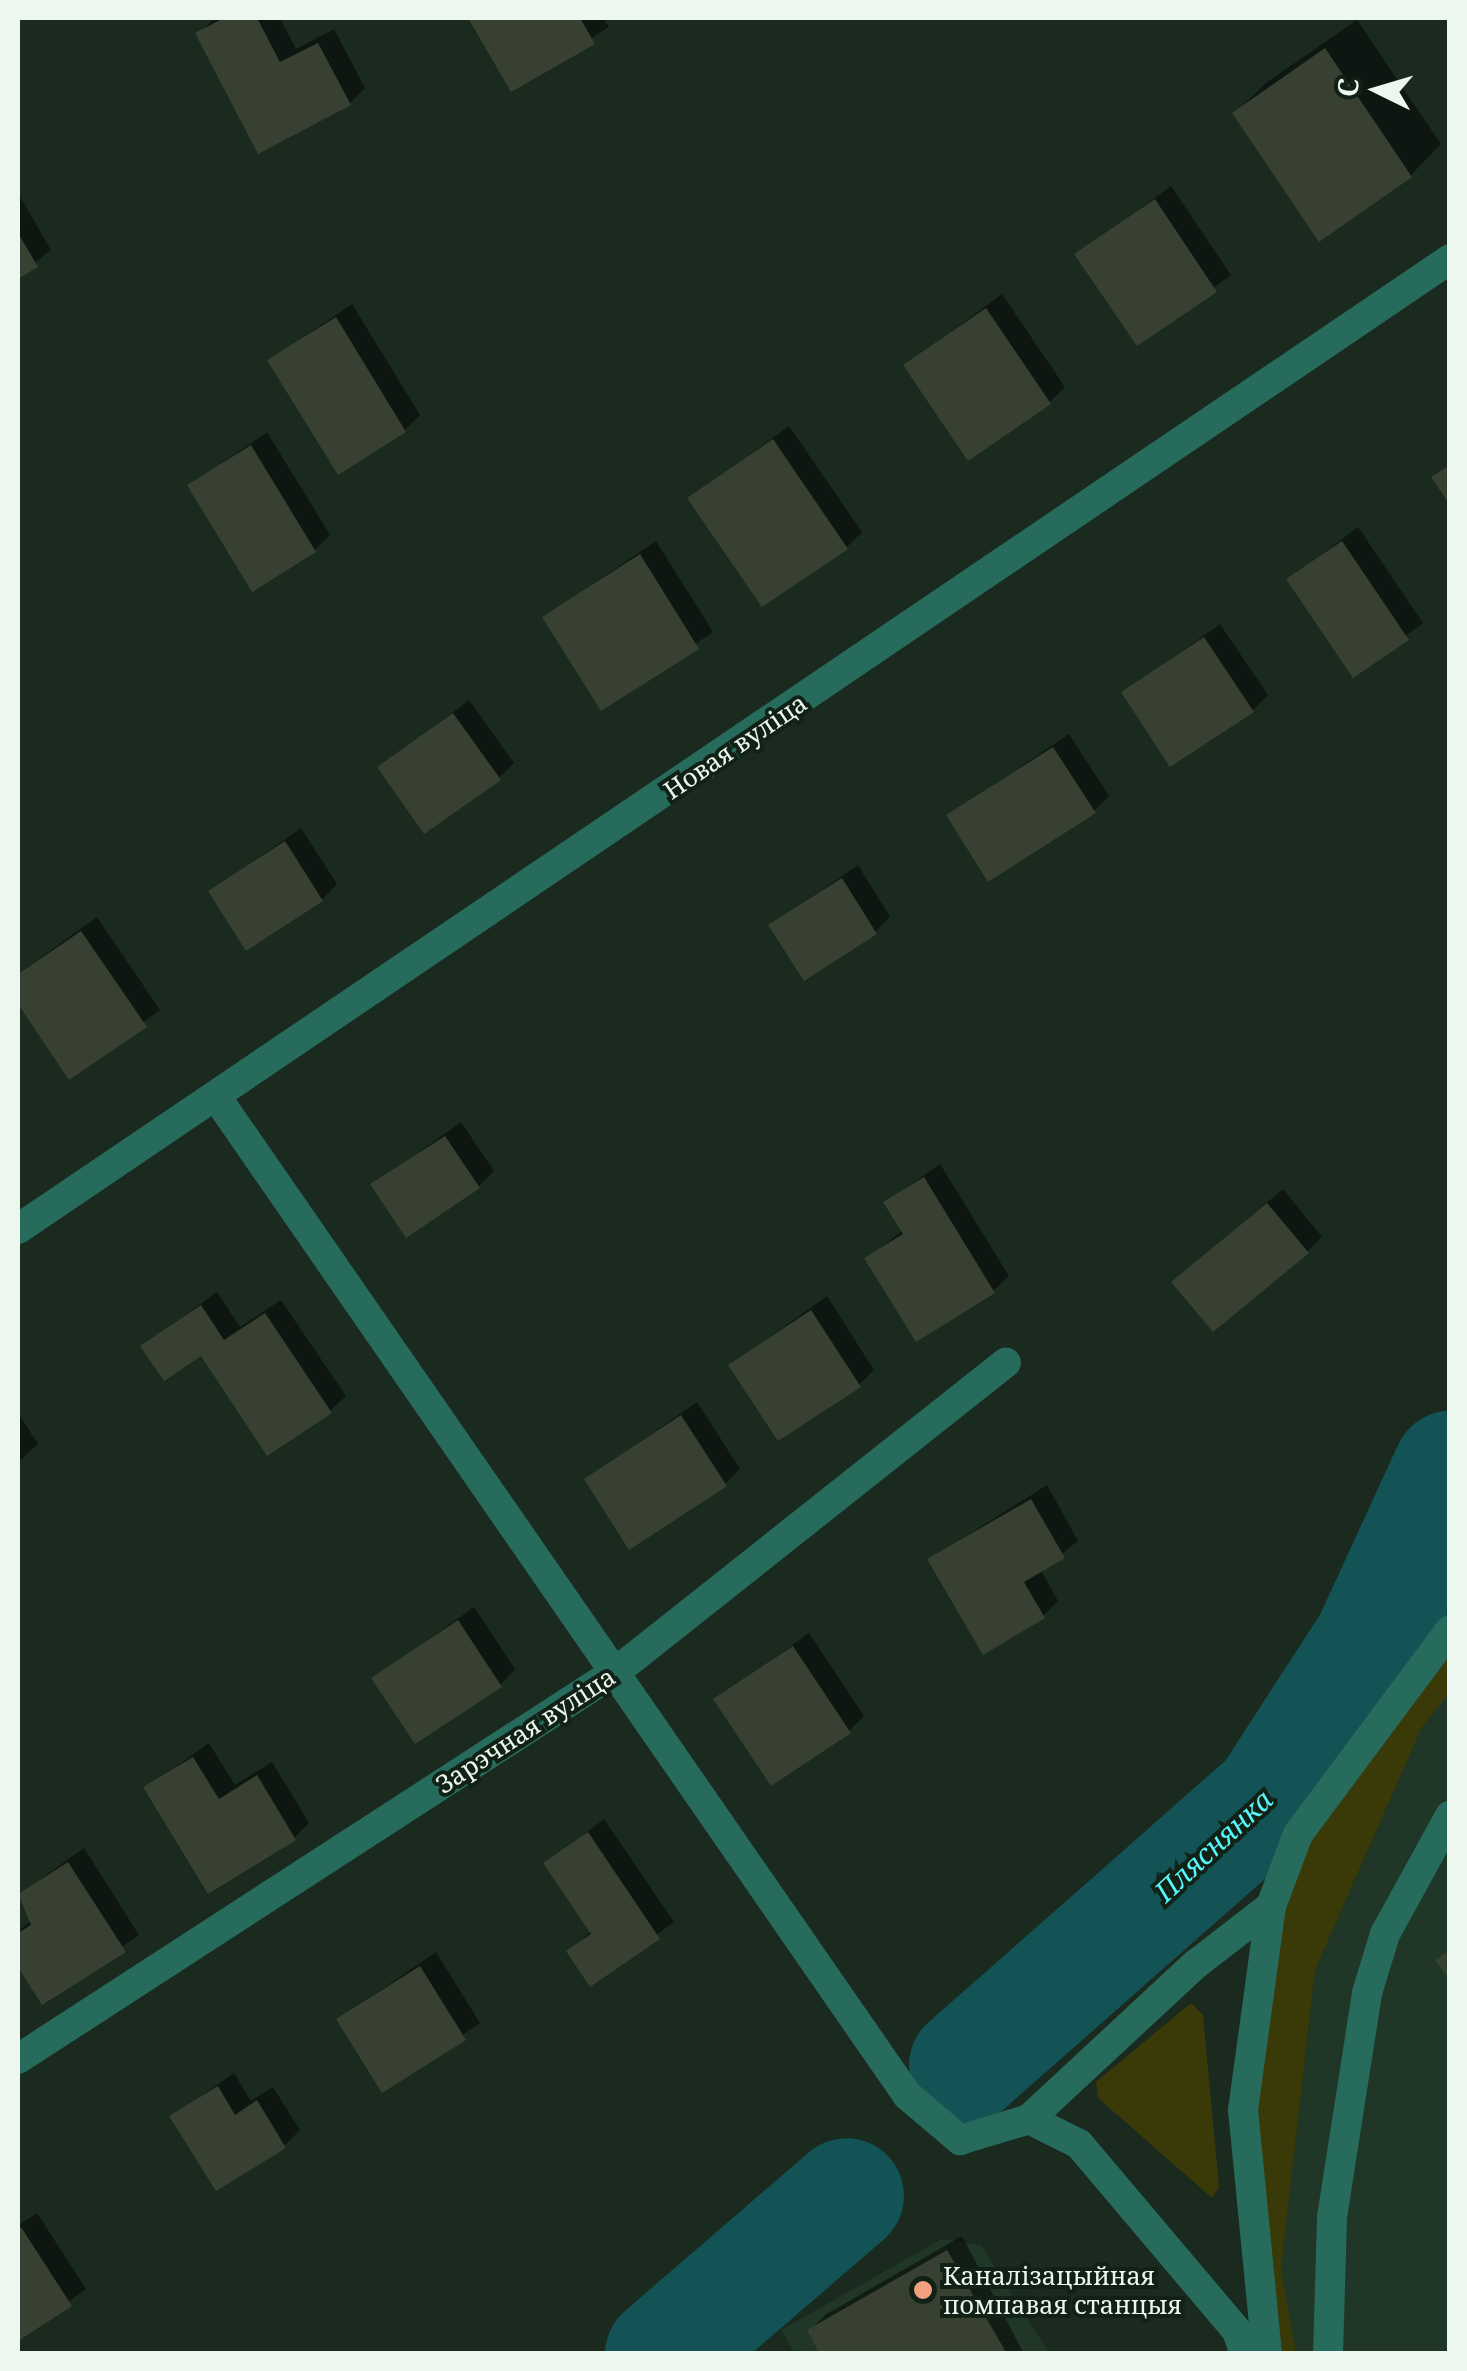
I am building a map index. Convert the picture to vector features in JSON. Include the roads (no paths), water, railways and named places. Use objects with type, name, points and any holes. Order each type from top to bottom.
[{"type":"street","name":"Новая вуліца","points":[[18,1229],[218,1098],[1450,259]]},
{"type":"street","points":[[218,1098],[618,1670],[906,2096],[960,2140],[1028,2118],[1196,1964],[1271,1906]]},
{"type":"street","name":"Зарэчная вуліца","points":[[18,2059],[618,1670],[1006,1363]]},
{"type":"street","points":[[1267,2354],[1243,2110],[1271,1906],[1298,1834],[1450,1630]]},
{"type":"street","points":[[1328,2354],[1332,2217],[1367,1993],[1385,1934],[1450,1816]]},
{"type":"street","points":[[1028,2118],[1079,2144],[1237,2331],[1245,2354]]},
{"type":"waterway","name":"Пляснянка","points":[[966,2065],[1269,1798],[1370,1642],[1450,1468]]},
{"type":"waterway","name":"Пляснянка","points":[[662,2354],[846,2195]]},
{"type":"place","name":"Каналізацыйная помпавая станцыя","points":[[923,2290]]}]
